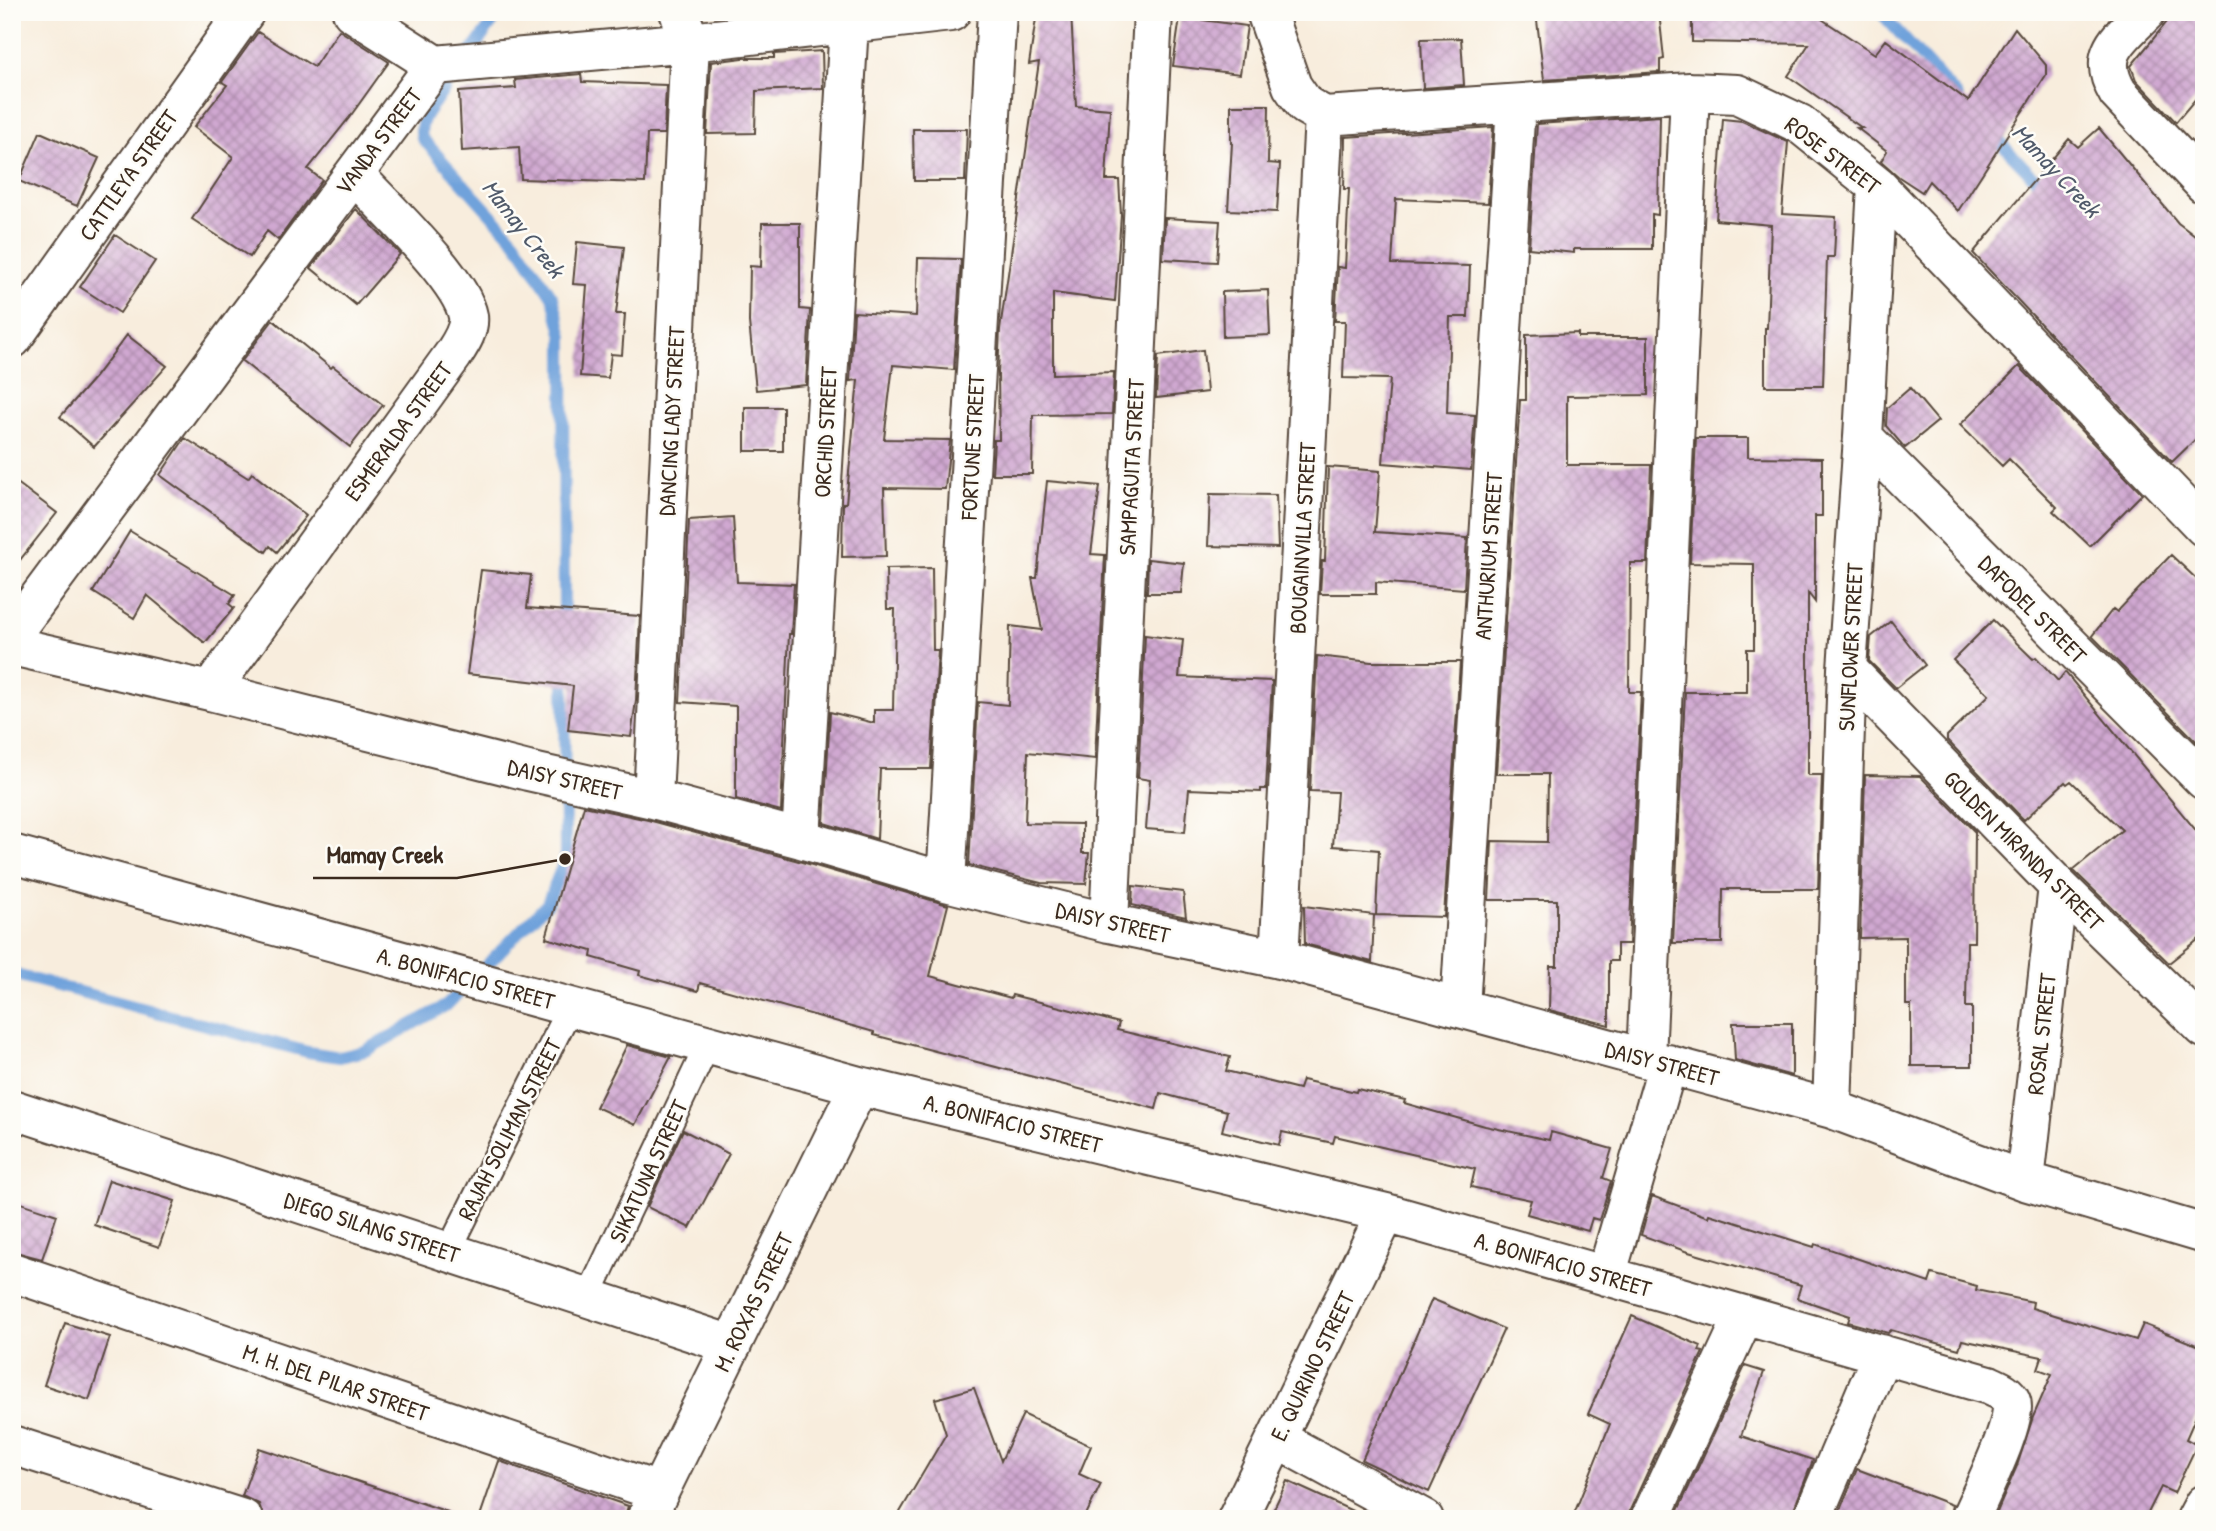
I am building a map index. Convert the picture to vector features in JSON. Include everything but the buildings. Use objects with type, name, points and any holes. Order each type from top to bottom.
[{"type":"street","name":"CATTLEYA STREET","points":[[12,339],[245,12]]},
{"type":"street","points":[[352,12],[435,65]]},
{"type":"street","name":"VANDA STREET","points":[[12,634],[435,65],[684,27],[849,24],[951,12]]},
{"type":"street","name":"FORTUNE STREET","points":[[946,882],[997,12]]},
{"type":"street","name":"SAMPAGUITA STREET","points":[[1109,923],[1153,12]]},
{"type":"street","points":[[1266,12],[1292,86],[1305,105],[1324,117]]},
{"type":"street","points":[[2146,12],[2112,49],[2108,67],[2110,79],[2118,93],[2204,184]]},
{"type":"street","name":"ORCHID STREET","points":[[802,839],[849,24]]},
{"type":"street","name":"DANCING LADY STREET","points":[[653,799],[684,27]]},
{"type":"street","points":[[1606,1276],[1657,1061],[1690,92]]},
{"type":"street","name":"ROSE STREET","points":[[1324,117],[1690,92],[1737,94],[1800,124],[1877,186],[2204,527]]},
{"type":"street","name":"ANTHURIUM STREET","points":[[1460,1008],[1516,104]]},
{"type":"street","name":"BOUGAINVILLA STREET","points":[[1279,960],[1324,117]]},
{"type":"street","name":"ESMERALDA STREET","points":[[210,691],[465,336],[468,318],[463,301],[449,278],[354,174]]},
{"type":"street","name":"SUNFLOWER STREET","points":[[1832,1109],[1847,669],[1877,186]]},
{"type":"street","name":"DAFODEL STREET","points":[[1863,437],[2204,780]]},
{"type":"street","name":"DAISY STREET","points":[[12,646],[210,691],[528,771],[653,799],[802,839],[946,882],[1109,923],[1279,960],[1460,1008],[1832,1109],[2025,1181],[2204,1234]]},
{"type":"street","name":"GOLDEN MIRANDA STREET","points":[[1847,669],[2058,886],[2204,1028]]},
{"type":"street","name":"A. BONIFACIO STREET","points":[[12,854],[859,1086],[1386,1213],[1989,1385],[2003,1392],[2010,1400],[2011,1421],[1970,1519]]},
{"type":"street","name":"ROSAL STREET","points":[[2025,1181],[2058,886]]},
{"type":"street","name":"M. ROXAS STREET","points":[[652,1505],[859,1086]]},
{"type":"street","name":"DIEGO SILANG STREET","points":[[12,1109],[732,1345]]},
{"type":"street","name":"E. QUIRINO STREET","points":[[1237,1519],[1386,1213]]},
{"type":"street","name":"M. H. DEL PILAR STREET","points":[[12,1272],[652,1505]]},
{"type":"street","points":[[1650,1519],[1744,1315]]},
{"type":"street","points":[[1812,1519],[1882,1354]]},
{"type":"street","points":[[1277,1439],[1424,1519]]},
{"type":"street","points":[[12,1445],[243,1519]]},
{"type":"street","points":[[2196,1519],[2204,1504]]},
{"type":"lane","name":"RAJAH SOLIMAN STREET","points":[[448,1252],[571,1006]]},
{"type":"lane","name":"SIKATUNA STREET","points":[[588,1297],[708,1044]]},
{"type":"waterway","name":"Mamay Creek","points":[[471,52],[500,12]]},
{"type":"waterway","name":"Mamay Creek","points":[[1880,12],[1958,97]]},
{"type":"waterway","name":"Mamay Creek","points":[[445,89],[424,118],[422,138],[515,241],[553,298],[563,337],[564,626]]},
{"type":"waterway","name":"Mamay Creek","points":[[1992,134],[2047,191]]},
{"type":"waterway","name":"Mamay Creek","points":[[12,974],[308,1052],[340,1057],[365,1051],[447,1005],[547,904],[565,859],[564,668]]},
{"type":"place","name":"Mamay Creek","points":[[565,859]]}]
